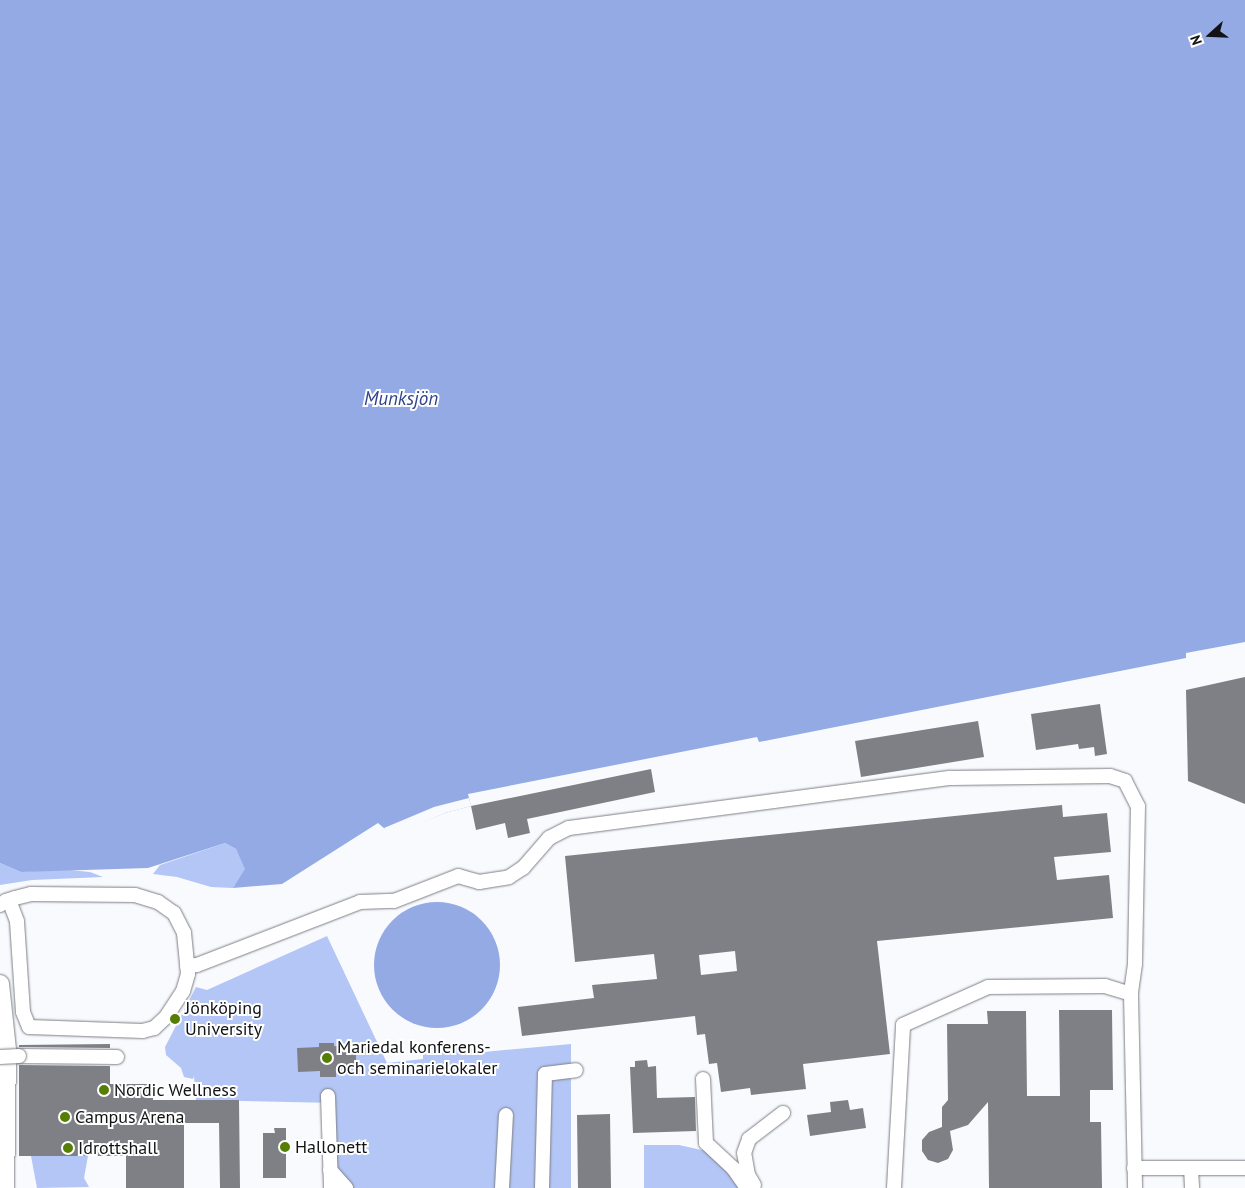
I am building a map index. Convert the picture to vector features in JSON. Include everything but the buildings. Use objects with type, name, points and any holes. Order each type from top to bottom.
[{"type":"main road","points":[[0,984],[7,1050],[6,1188]]},
{"type":"street","points":[[187,966],[197,965],[360,902],[394,901],[458,876],[479,882],[509,877],[523,868],[549,838],[569,828],[951,778],[1110,776],[1125,781],[1138,806],[1136,964],[1131,994],[1135,1188]]},
{"type":"street","points":[[31,894],[135,895],[158,902],[174,914],[184,933],[187,966],[183,991],[167,1016],[154,1028],[34,1029],[26,1023],[23,1012],[17,921],[4,902],[31,894]]},
{"type":"street","points":[[894,1188],[903,1025],[988,988],[1105,986],[1131,994]]},
{"type":"street","points":[[0,1057],[117,1057]]},
{"type":"street","points":[[542,1188],[545,1074],[576,1070]]},
{"type":"street","points":[[703,1079],[706,1143],[733,1168],[747,1188]]},
{"type":"street","points":[[328,1096],[331,1188]]},
{"type":"street","points":[[756,1188],[748,1175],[744,1153],[749,1139],[783,1113]]},
{"type":"street","points":[[502,1188],[506,1115]]},
{"type":"street","points":[[1134,1168],[1245,1168]]},
{"type":"street","points":[[1191,1168],[1192,1188]]},
{"type":"street","points":[[330,1170],[346,1188]]},
{"type":"shaded area","points":[[225,843],[236,849],[246,869],[233,888],[211,887],[177,877],[153,874],[160,865]]},
{"type":"shaded area","points":[[0,863],[21,872],[60,869],[90,872],[103,877],[32,880],[0,885]]},
{"type":"shaded area","points":[[327,936],[387,1063],[423,1059],[423,1046],[462,1046],[484,1052],[571,1044],[571,1188],[336,1188],[335,1103],[196,1100],[194,1076],[193,1079],[184,1077],[181,1068],[166,1055],[165,1047],[196,987],[207,990]]},
{"type":"shaded area","points":[[644,1145],[679,1145],[706,1151],[737,1179],[742,1188],[644,1188]]},
{"type":"shaded area","points":[[31,1156],[88,1156],[84,1178],[89,1187],[37,1188]]},
{"type":"water","name":"Munksjön","points":[[0,0],[1245,0],[1245,642],[1186,653],[1186,658],[759,742],[757,737],[468,794],[471,806],[445,813],[392,835],[378,823],[282,884],[233,888],[245,869],[236,849],[225,843],[148,868],[21,872],[0,863]]},
{"type":"water","points":[[437,902],[461,907],[482,920],[495,941],[500,965],[495,989],[482,1010],[461,1023],[437,1028],[413,1023],[392,1010],[379,989],[374,965],[379,941],[392,920],[413,907]]},
{"type":"pier","points":[[469,798],[471,806],[445,813],[390,837],[384,828],[434,807]]},
{"type":"place","name":"Jönköping University","points":[[175,1019]]},
{"type":"place","name":"Mariedal konferens- och seminarielokaler","points":[[327,1058]]},
{"type":"place","name":"Nordic Wellness","points":[[104,1090]]},
{"type":"place","name":"Campus Arena","points":[[65,1117]]},
{"type":"place","name":"Hallonett","points":[[285,1147]]},
{"type":"place","name":"Idrottshall","points":[[68,1148]]}]
